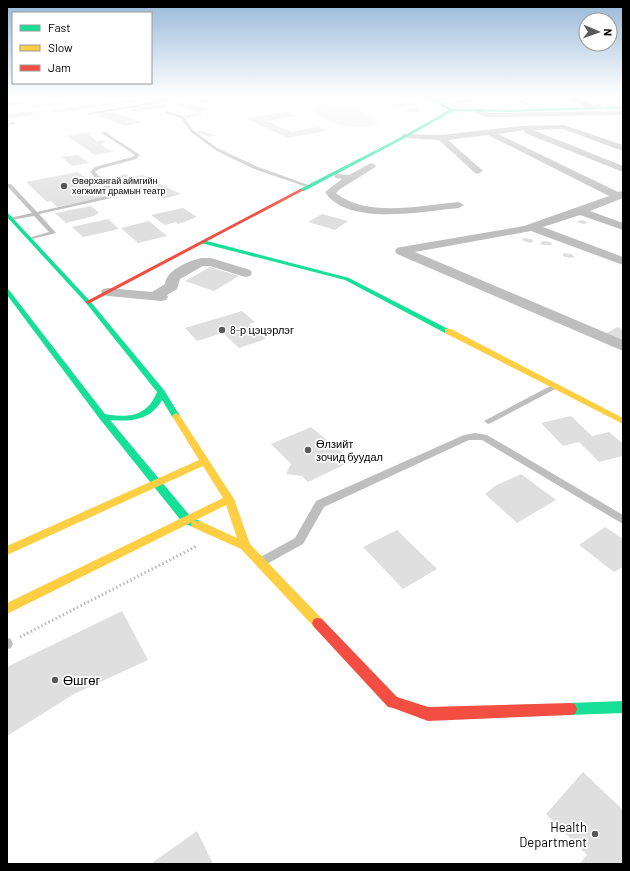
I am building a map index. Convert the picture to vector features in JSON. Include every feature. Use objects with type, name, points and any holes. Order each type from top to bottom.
[{"type":"street","points":[[88,302],[406,136],[441,138],[473,135]]},
{"type":"street","points":[[492,135],[617,199]]},
{"type":"street","points":[[538,135],[623,169]]},
{"type":"street","points":[[585,135],[623,148]]},
{"type":"street","points":[[441,138],[478,172]]},
{"type":"street","points":[[371,166],[336,187],[330,192],[333,197],[354,206],[381,211],[459,205]]},
{"type":"street","points":[[332,174],[351,178]]},
{"type":"street","points":[[617,199],[531,227],[401,250],[623,346]]},
{"type":"street","points":[[580,211],[623,227]]},
{"type":"street","points":[[9,218],[88,302],[161,392],[229,499],[245,546]]},
{"type":"street","points":[[531,227],[623,261]]},
{"type":"street","points":[[203,242],[347,279],[623,421]]},
{"type":"street","points":[[108,292],[157,297],[172,286],[172,281],[175,276],[200,262],[211,262],[245,273]]},
{"type":"street","points":[[7,291],[30,324],[102,416],[187,520],[245,546],[393,702],[428,714],[622,708]]},
{"type":"street","points":[[102,416],[114,419],[128,419],[142,415],[154,409],[161,400],[161,392]]},
{"type":"street","points":[[7,551],[206,461]]},
{"type":"street","points":[[7,609],[229,499]]},
{"type":"lane","points":[[9,218],[36,214],[114,196],[115,194],[92,172],[98,168],[134,158],[138,155],[107,135]]},
{"type":"lane","points":[[197,135],[216,149],[256,168],[309,186]]},
{"type":"lane","points":[[9,185],[53,233],[30,239]]},
{"type":"lane","points":[[488,421],[557,386]]},
{"type":"lane","points":[[261,562],[299,541],[320,504],[467,437],[475,436],[484,437],[623,520]]},
{"type":"path","points":[[7,643],[219,534]]},
{"type":"building","points":[[89,135],[97,141],[102,140],[106,143],[100,144],[109,150],[115,151],[95,155],[67,136],[92,135]]},
{"type":"building","points":[[203,135],[217,135],[210,137]]},
{"type":"building","points":[[281,135],[307,135],[288,138]]},
{"type":"building","points":[[78,155],[89,163],[72,166],[62,157]]},
{"type":"building","name":"Өвөрхангай аймгийн хөгжимт драмын театр","points":[[78,172],[103,191],[100,192],[106,197],[57,207],[51,201],[47,202],[26,182]]},
{"type":"building","points":[[126,174],[131,177],[143,175],[149,178],[136,180],[140,182],[124,186],[109,178]]},
{"type":"building","points":[[160,184],[181,194],[163,199],[142,188]]},
{"type":"building","points":[[91,206],[99,213],[94,216],[66,223],[55,213]]},
{"type":"building","points":[[183,208],[197,217],[178,224],[176,222],[165,225],[151,215]]},
{"type":"building","points":[[322,214],[348,221],[335,230],[308,222]]},
{"type":"building","points":[[108,219],[119,229],[83,237],[72,227]]},
{"type":"building","points":[[583,220],[588,223],[583,224],[577,222],[578,221]]},
{"type":"building","points":[[149,221],[167,236],[138,243],[121,228]]},
{"type":"building","points":[[523,238],[534,241],[531,243],[526,242],[522,240]]},
{"type":"building","points":[[543,241],[551,242],[552,245],[542,245],[540,243]]},
{"type":"building","points":[[564,253],[571,254],[575,257],[565,257],[562,255]]},
{"type":"building","points":[[210,267],[239,276],[214,291],[185,281]]},
{"type":"building","name":"8-р цэцэрлэг","points":[[242,311],[255,322],[249,324],[266,339],[239,348],[223,333],[197,341],[185,328]]},
{"type":"building","points":[[617,327],[623,329],[623,342],[605,334]]},
{"type":"building","points":[[571,416],[592,436],[609,432],[623,444],[623,456],[599,462],[579,442],[563,446],[541,423]]},
{"type":"building","name":"Өлзийт зочид буудал","points":[[311,427],[345,455],[341,458],[348,463],[308,482],[302,476],[286,474],[291,464],[271,444]]},
{"type":"building","points":[[521,474],[556,500],[517,523],[485,494],[495,486]]},
{"type":"building","points":[[605,527],[623,539],[623,567],[614,572],[579,545]]},
{"type":"building","points":[[397,530],[437,569],[403,589],[363,547]]},
{"type":"building","name":"Өшгөг","points":[[122,611],[148,660],[74,694],[7,736],[7,667]]},
{"type":"building","name":"Health Department","points":[[583,772],[623,810],[623,864],[579,864],[587,855],[546,814]]},
{"type":"building","points":[[197,831],[213,864],[154,864],[153,862]]},
{"type":"traffic: fast","points":[[302,190],[408,135]]},
{"type":"traffic: fast","points":[[7,214],[88,302],[161,392],[176,416]]},
{"type":"traffic: fast","points":[[203,242],[347,279],[448,331]]},
{"type":"traffic: fast","points":[[7,291],[102,416],[187,520],[196,524]]},
{"type":"traffic: fast","points":[[102,416],[111,418],[129,418],[146,413],[152,408],[161,392]]},
{"type":"traffic: fast","points":[[570,709],[623,707]]},
{"type":"traffic: slow","points":[[448,331],[623,421]]},
{"type":"traffic: slow","points":[[176,416],[229,499],[245,546]]},
{"type":"traffic: slow","points":[[7,551],[206,461]]},
{"type":"traffic: slow","points":[[7,609],[229,499]]},
{"type":"traffic: slow","points":[[196,524],[245,546],[318,623]]},
{"type":"traffic: jam","points":[[88,302],[302,190]]},
{"type":"traffic: jam","points":[[318,623],[393,702],[428,714],[570,709]]},
{"type":"place","name":"Өвөрхангай аймгийн хөгжимт драмын театр","points":[[64,186]]},
{"type":"place","name":"8-р цэцэрлэг","points":[[222,330]]},
{"type":"place","name":"Өлзийт зочид буудал","points":[[308,450]]},
{"type":"place","name":"Өшгөг","points":[[55,680]]},
{"type":"place","name":"Health Department","points":[[595,834]]}]
